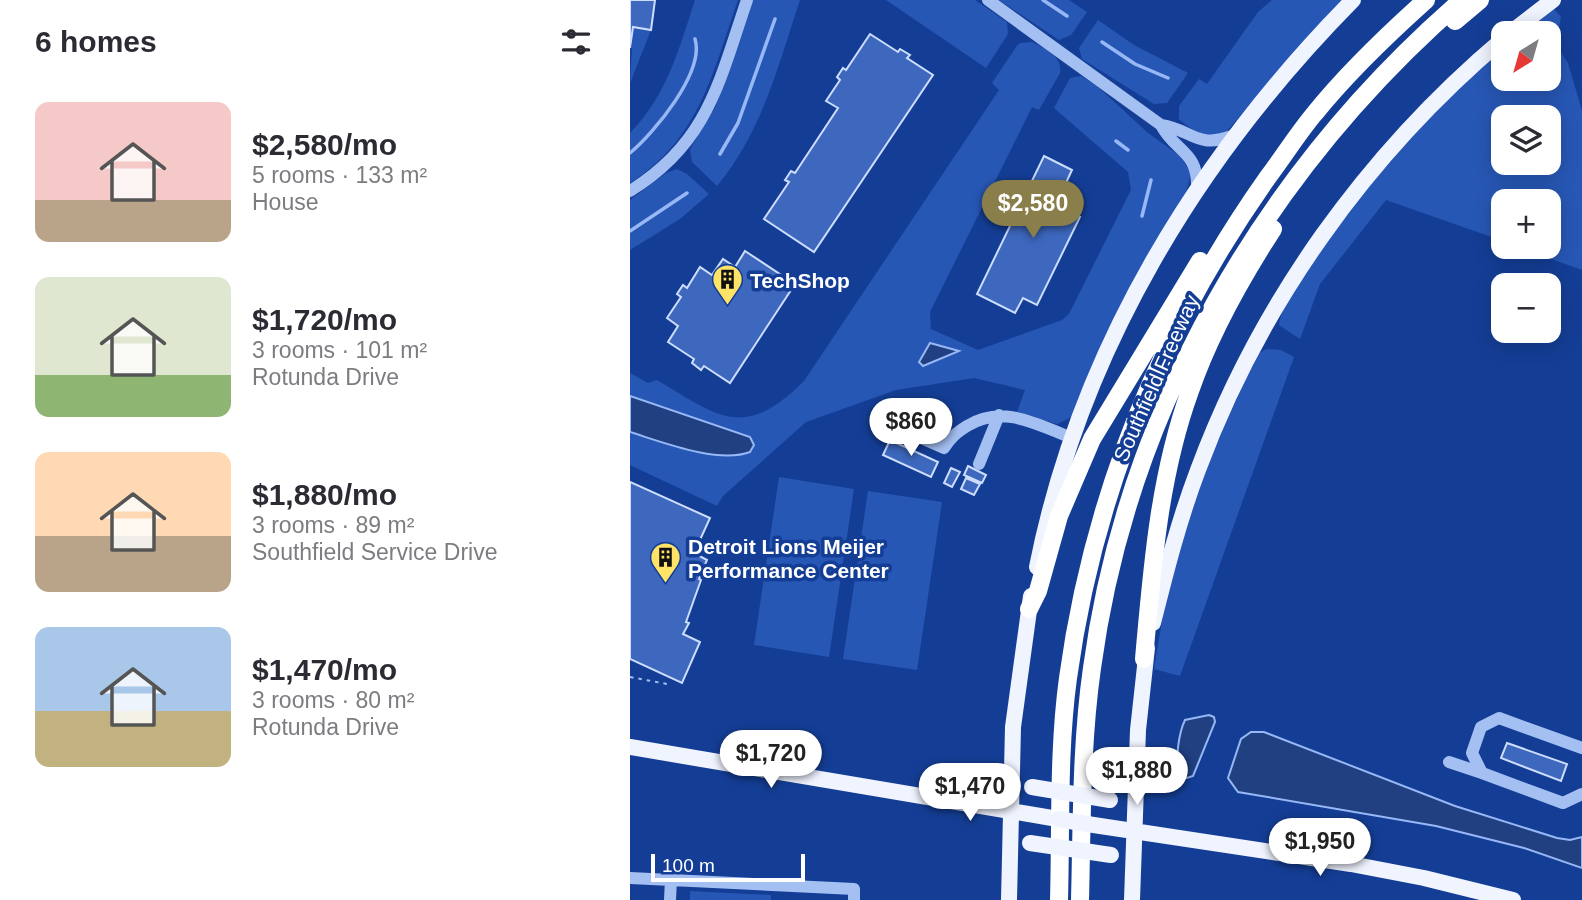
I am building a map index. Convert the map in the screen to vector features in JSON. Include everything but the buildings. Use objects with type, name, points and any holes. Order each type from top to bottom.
[{"type":"highway","name":"Southfield Freeway","points":[[1059,900],[1064,714],[1068,681],[1085,583],[1119,460],[1155,373],[1195,292],[1238,221],[1312,115],[1349,74],[1426,0]]},
{"type":"highway","name":"Southfield Freeway","points":[[1080,900],[1085,724],[1092,666],[1110,574],[1137,477],[1157,421],[1203,322],[1245,251],[1311,159],[1395,62],[1462,0]]},
{"type":"highway","points":[[1395,62],[1430,44],[1480,0]]},
{"type":"highway","points":[[1029,609],[1038,591],[1064,504],[1093,439],[1111,407],[1236,203],[1261,168],[1312,115]]},
{"type":"highway","points":[[1144,659],[1156,540],[1175,438],[1189,393],[1232,297],[1298,191],[1311,159]]},
{"type":"main road","points":[[1009,900],[1011,764],[1018,684],[1029,609],[1048,513],[1072,438],[1118,325],[1197,187],[1233,136],[1286,72],[1353,0]]},
{"type":"main road","points":[[1526,21],[1553,0]]},
{"type":"main road","points":[[1132,900],[1133,831],[1144,659],[1170,556],[1198,470],[1228,398],[1260,333],[1319,241],[1381,159],[1435,101],[1491,50]]},
{"type":"main road","points":[[630,747],[1397,873],[1514,900]]},
{"type":"main road","points":[[1011,764],[1016,774],[1032,787],[1110,800],[1120,797],[1128,790],[1136,777]]},
{"type":"main road","points":[[1010,861],[1018,848],[1030,842],[1111,855],[1127,870],[1132,882]]},
{"type":"street","points":[[630,191],[662,170],[694,133],[717,88],[747,0]]},
{"type":"street","points":[[988,0],[1161,125],[1176,127],[1203,141],[1217,142],[1233,136]]},
{"type":"street","points":[[1161,125],[1166,136],[1191,157],[1198,173],[1197,187]]},
{"type":"street","points":[[903,430],[944,448],[951,436],[982,416],[999,415],[1021,419],[1072,438]]},
{"type":"street","points":[[979,464],[999,415]]},
{"type":"street","points":[[1482,773],[1472,753],[1481,727],[1499,718],[1582,748]]},
{"type":"street","points":[[1449,762],[1563,803],[1582,794]]},
{"type":"street","points":[[630,878],[854,889],[854,900]]},
{"type":"street","points":[[670,900],[671,878]]},
{"type":"path","points":[[630,677],[667,684]]},
{"type":"shaded area","points":[[695,0],[738,0],[711,78],[688,125],[653,166],[630,183],[630,133],[663,87]]},
{"type":"shaded area","points":[[753,0],[800,0],[776,74],[757,121],[733,165],[717,186],[692,162],[690,149],[716,106]]},
{"type":"shaded area","points":[[886,0],[975,0],[1007,22],[1008,34],[986,68]]},
{"type":"shaded area","points":[[999,0],[1069,0],[1087,12],[1071,35],[1059,40]]},
{"type":"shaded area","points":[[1272,0],[1343,0],[1225,133],[1206,134],[1189,127],[1179,119],[1179,106],[1199,79],[1207,84],[1258,12]]},
{"type":"shaded area","points":[[1553,8],[1561,17],[1560,21],[1535,21]]},
{"type":"shaded area","points":[[1098,20],[1134,45],[1188,73],[1167,103],[1154,104],[1082,59],[1079,48]]},
{"type":"shaded area","points":[[633,27],[651,30],[630,83]]},
{"type":"shaded area","points":[[1032,42],[1056,58],[1060,73],[1039,110],[1032,107],[930,312],[931,329],[978,350],[1062,320],[1069,314],[1131,190],[1128,172],[1054,108],[1070,78],[1081,76],[1097,86],[1148,133],[1180,156],[1191,173],[1186,193],[1072,417],[1057,424],[1017,412],[1025,390],[974,378],[896,390],[806,422],[723,496],[717,506],[630,465],[630,373],[648,383],[657,380],[698,404],[731,417],[747,417],[764,411],[783,400],[804,381],[999,90],[992,83],[1016,47],[1020,43]]},
{"type":"shaded area","points":[[1561,52],[1568,63],[1582,111],[1582,270],[1551,259],[1561,259],[1561,189],[1491,189],[1491,237],[1386,200],[1320,284],[1300,339],[1279,325],[1293,290],[1335,230],[1380,174],[1491,58],[1491,91],[1561,91]]},
{"type":"shaded area","points":[[677,169],[687,174],[709,194],[680,219],[630,250],[630,200],[666,173]]},
{"type":"shaded area","points":[[930,343],[959,351],[923,366],[919,362]]},
{"type":"shaded area","points":[[1266,349],[1281,350],[1294,357],[1180,676],[1154,669],[1168,590],[1192,510],[1234,405],[1258,354]]},
{"type":"shaded area","points":[[630,396],[750,437],[754,445],[750,452],[737,455],[706,454],[630,432]]},
{"type":"shaded area","points":[[779,477],[854,489],[829,657],[754,645]]},
{"type":"shaded area","points":[[868,491],[942,502],[917,670],[843,659]]},
{"type":"shaded area","points":[[1209,715],[1214,717],[1215,722],[1193,776],[1187,778],[1180,775],[1177,763],[1183,725],[1185,720]]},
{"type":"shaded area","points":[[1251,732],[1264,732],[1455,806],[1557,838],[1570,840],[1582,837],[1582,868],[1524,848],[1436,826],[1238,792],[1228,778],[1241,739]]},
{"type":"shaded area","points":[[690,891],[771,895],[771,900],[690,900]]},
{"type":"waterway","points":[[1043,0],[1067,16]]},
{"type":"waterway","points":[[720,154],[738,123],[775,19]]},
{"type":"waterway","points":[[630,153],[664,117],[685,84],[696,53],[695,39]]},
{"type":"waterway","points":[[1102,42],[1135,64],[1168,78]]},
{"type":"waterway","points":[[1116,141],[1128,150]]},
{"type":"waterway","points":[[1142,216],[1151,180]]},
{"type":"waterway","points":[[630,231],[687,193]]},
{"type":"place","name":"TechShop","points":[[727,307]]},
{"type":"place","name":"Detroit Lions Meijer Performance Center","points":[[665,585]]}]
